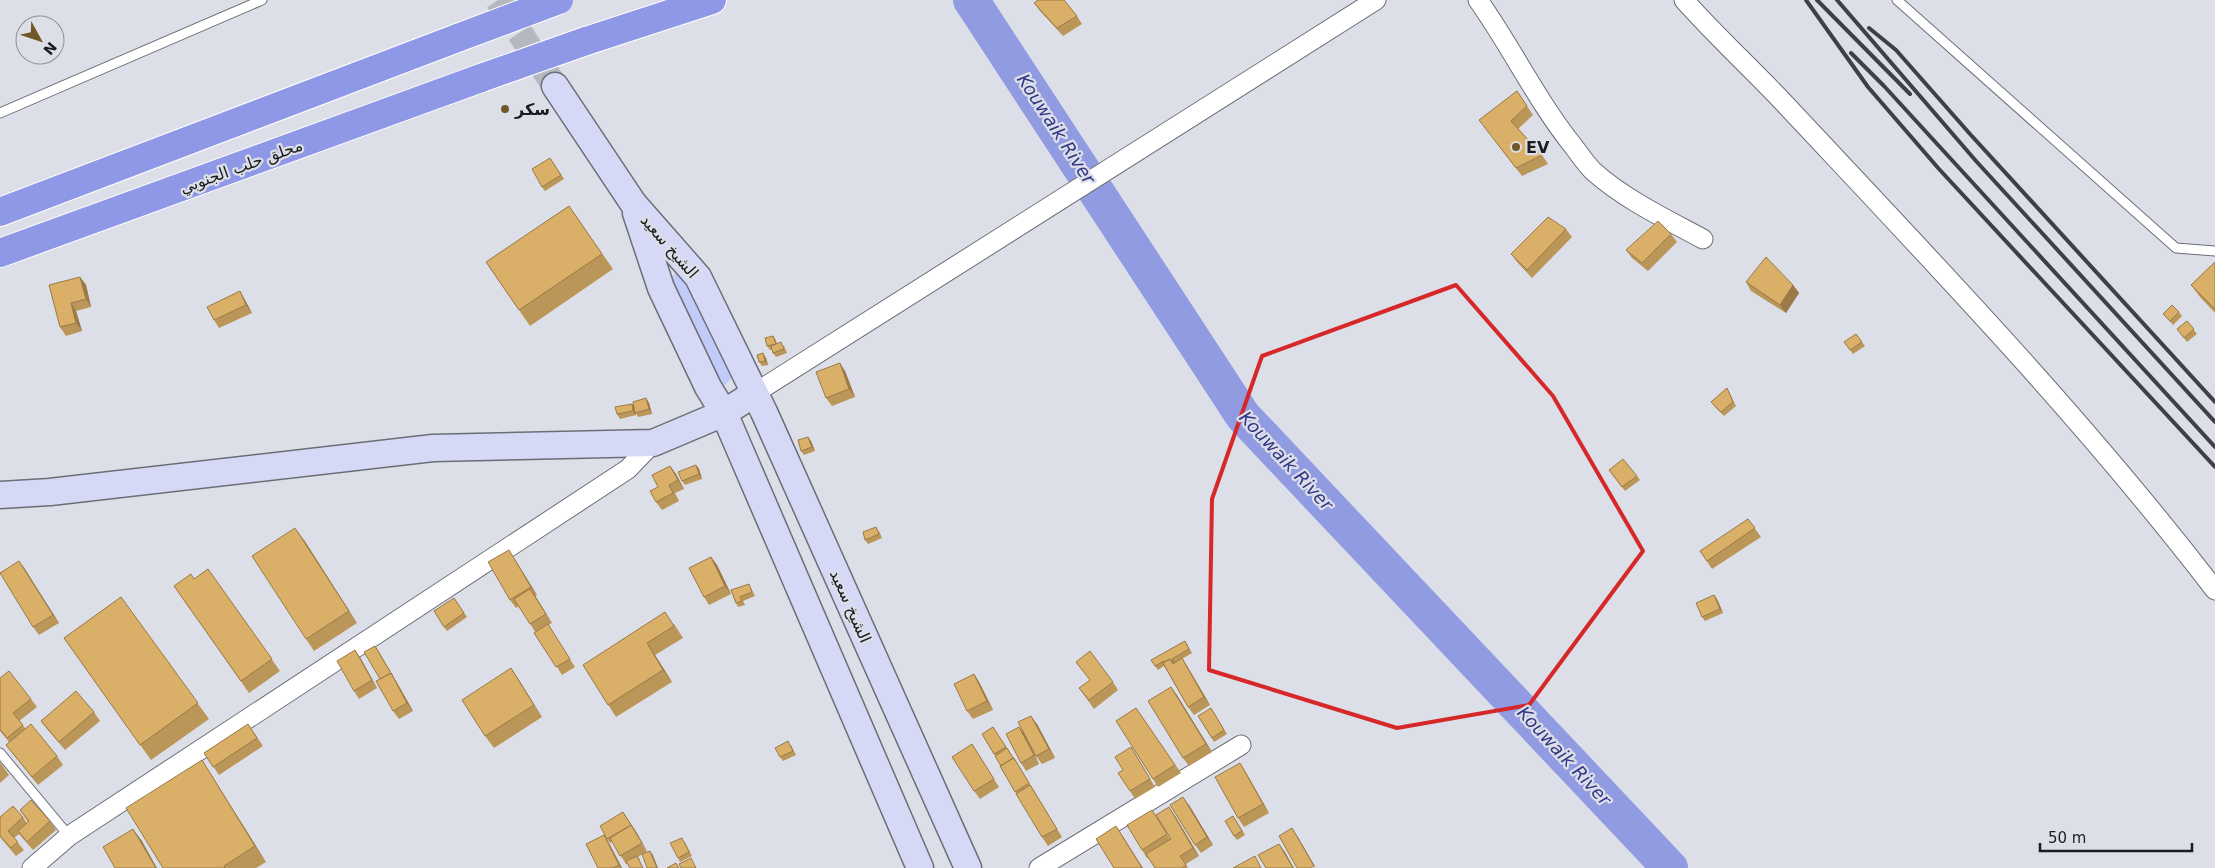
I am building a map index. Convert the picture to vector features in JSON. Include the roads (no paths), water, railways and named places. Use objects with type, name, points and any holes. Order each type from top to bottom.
[{"type":"highway","points":[[0,212],[558,0]]},
{"type":"highway","name":"محلق حلب الجنوبي","points":[[0,253],[481,78],[712,0]]},
{"type":"main road","points":[[555,86],[633,203]]},
{"type":"main road","name":"الشيخ سعيد","points":[[633,203],[698,277],[755,393],[968,868]]},
{"type":"main road","name":"الشيخ سعيد","points":[[633,203],[661,288],[708,387],[724,414],[920,868]]},
{"type":"main road","points":[[0,495],[50,492],[433,448],[653,443],[724,414],[755,393]]},
{"type":"street","points":[[755,393],[1376,0]]},
{"type":"street","points":[[1478,0],[1495,23],[1523,74],[1559,128],[1592,170],[1626,195],[1702,239]]},
{"type":"street","points":[[1684,0],[1764,82],[1951,282],[2157,515],[2215,590]]},
{"type":"street","points":[[32,868],[70,836],[628,469],[653,443]]},
{"type":"street","points":[[1039,868],[1241,745]]},
{"type":"lane","points":[[0,113],[262,0]]},
{"type":"lane","points":[[1897,0],[2176,248],[2215,251]]},
{"type":"lane","points":[[0,753],[70,836]]},
{"type":"waterway","name":"Kouwaik River","points":[[971,0],[1243,416],[1670,868]]},
{"type":"tunnel","points":[[498,0],[555,86]]},
{"type":"railway","points":[[1806,0],[1868,87],[1939,169],[2215,467]]},
{"type":"railway","points":[[1817,0],[1910,94]]},
{"type":"railway","points":[[1837,0],[1976,161],[2215,422]]},
{"type":"railway","points":[[1869,28],[1896,50],[1970,134],[2215,402]]},
{"type":"railway","points":[[1851,53],[1884,86],[2215,447]]},
{"type":"place","name":"سكر","points":[[505,109]]},
{"type":"place","name":"EV","points":[[1516,147]]}]
